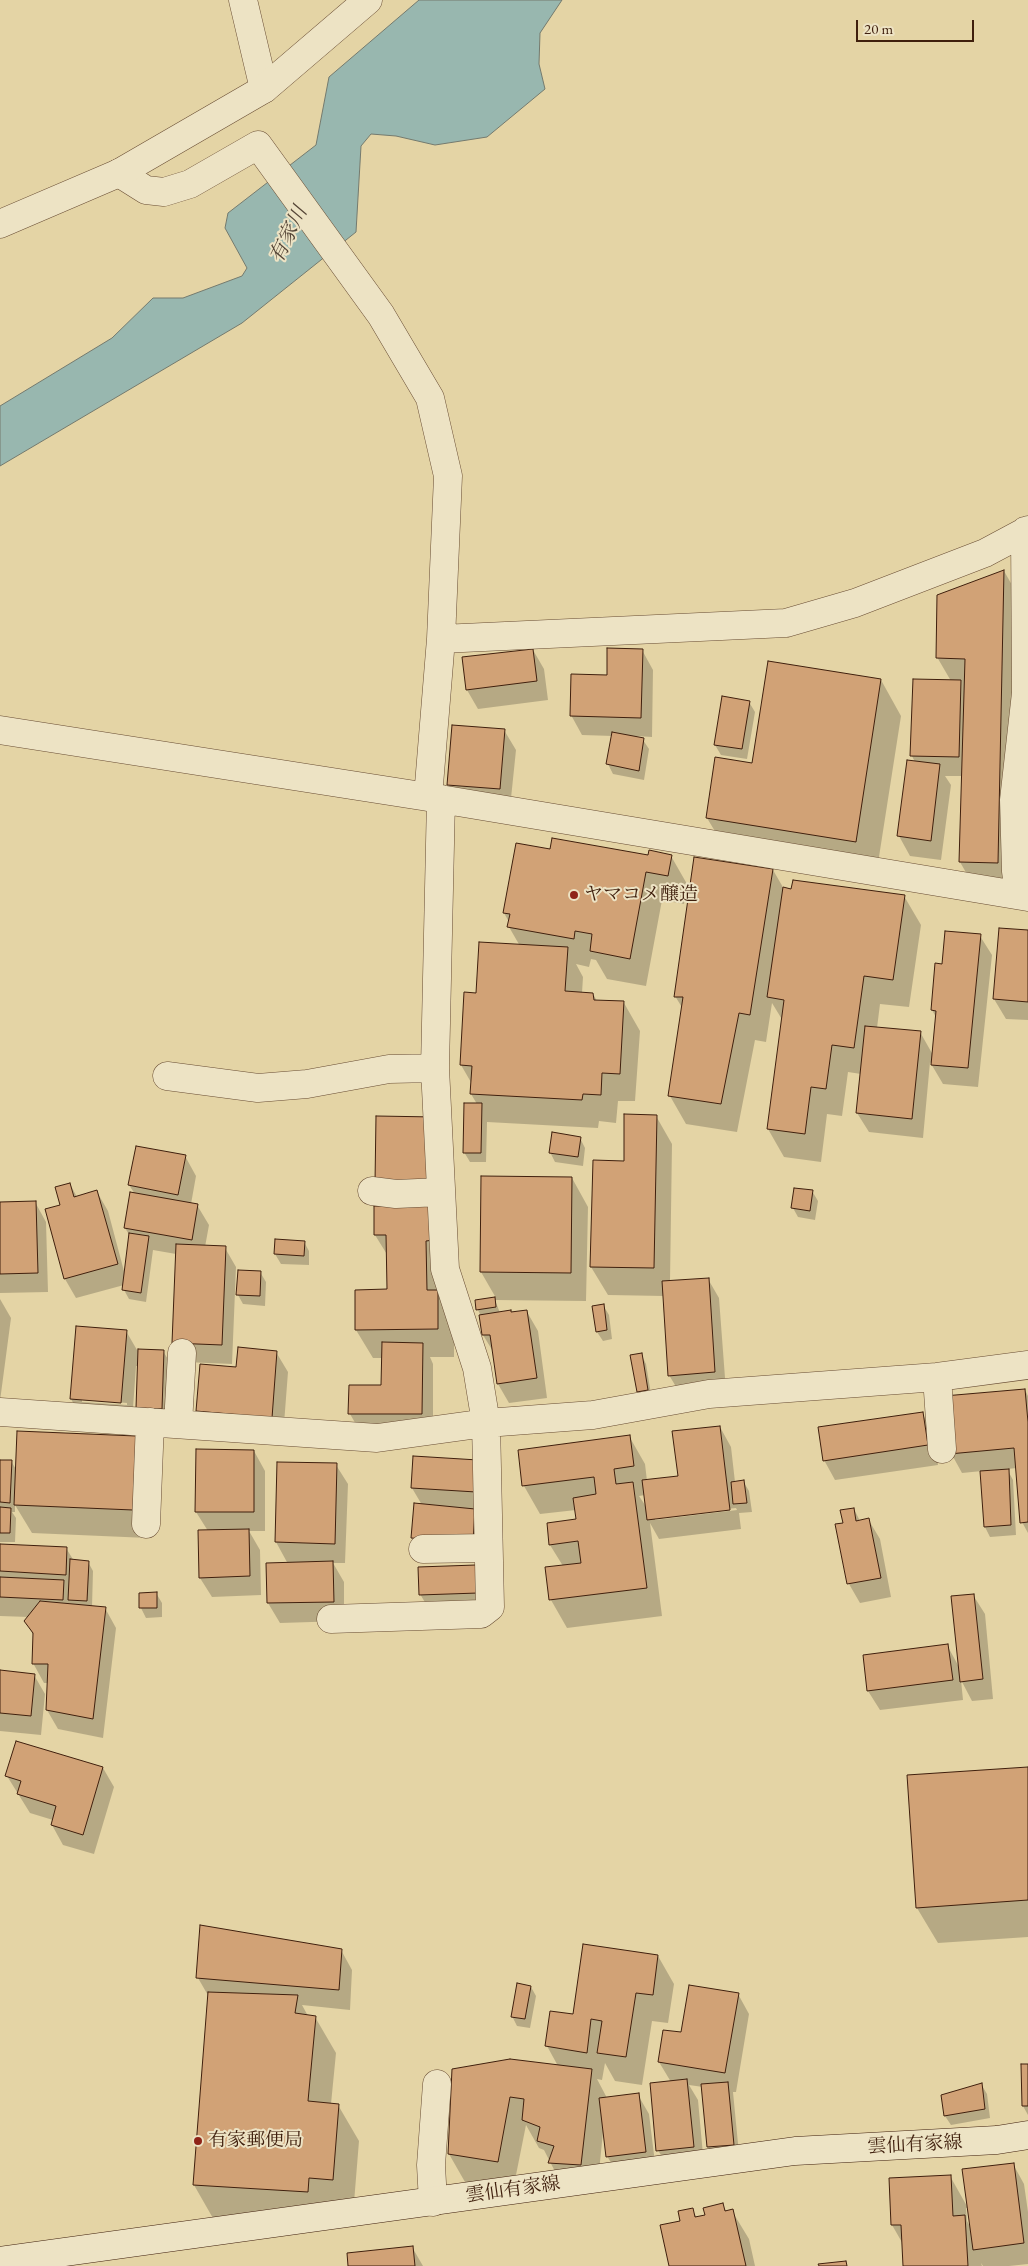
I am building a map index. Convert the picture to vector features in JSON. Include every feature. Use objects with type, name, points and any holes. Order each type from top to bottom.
[{"type":"street","points":[[243,0],[264,88]]},
{"type":"street","points":[[0,224],[119,172],[264,88],[368,0]]},
{"type":"street","points":[[119,172],[146,190],[164,192],[190,184],[258,145],[381,315],[430,398],[448,476],[434,798],[435,1068],[445,1269],[477,1368],[486,1423],[487,1548],[490,1607],[481,1614],[332,1619]]},
{"type":"street","points":[[0,730],[434,798],[1024,896],[1016,872],[1014,800],[1027,693],[1026,530],[985,553],[855,603],[786,623],[440,639]]},
{"type":"street","points":[[167,1076],[258,1088],[307,1084],[388,1069],[435,1068]]},
{"type":"street","points":[[372,1191],[396,1194],[441,1192]]},
{"type":"street","points":[[178,1424],[182,1353]]},
{"type":"street","points":[[0,1412],[377,1438],[486,1423],[593,1414],[709,1394],[937,1377],[1028,1365]]},
{"type":"street","points":[[937,1377],[942,1449]]},
{"type":"street","points":[[146,1524],[150,1422]]},
{"type":"street","points":[[423,1549],[487,1548]]},
{"type":"street","points":[[434,2202],[431,2165],[437,2084]]},
{"type":"street","name":"雲仙有家線","points":[[0,2261],[795,2151],[996,2140],[1028,2135]]},
{"type":"water","name":"有家川","points":[[419,0],[562,0],[540,33],[539,64],[545,89],[487,137],[435,145],[396,136],[371,134],[361,146],[356,232],[242,323],[0,466],[0,406],[112,338],[153,298],[183,298],[242,276],[247,268],[225,228],[228,213],[316,145],[329,77]]},
{"type":"building","points":[[1004,570],[998,863],[959,862],[965,659],[936,658],[937,595]]},
{"type":"building","points":[[607,648],[643,649],[641,718],[570,716],[571,674],[607,675]]},
{"type":"building","points":[[533,649],[537,681],[466,690],[462,657]]},
{"type":"building","points":[[768,661],[881,679],[856,842],[706,818],[715,757],[752,763]]},
{"type":"building","points":[[913,679],[961,680],[959,757],[910,756]]},
{"type":"building","points":[[722,696],[750,701],[742,749],[714,745]]},
{"type":"building","points":[[452,725],[505,729],[500,789],[447,785]]},
{"type":"building","points":[[612,732],[644,738],[639,771],[606,764]]},
{"type":"building","points":[[907,760],[940,764],[931,841],[897,836]]},
{"type":"building","name":"ヤマコメ醸造","points":[[552,838],[648,855],[649,850],[672,855],[668,876],[646,872],[630,959],[590,951],[592,934],[575,931],[574,939],[507,927],[510,914],[503,913],[516,843],[550,849]]},
{"type":"building","points":[[694,857],[773,869],[750,1015],[739,1013],[721,1104],[668,1096],[683,997],[674,997]]},
{"type":"building","points":[[793,880],[905,895],[893,980],[864,976],[854,1048],[832,1045],[826,1089],[811,1087],[805,1134],[767,1129],[784,1000],[767,997],[783,887],[791,889]]},
{"type":"building","points":[[999,928],[1028,930],[1028,1002],[993,999]]},
{"type":"building","points":[[945,931],[981,934],[968,1068],[931,1065],[936,1011],[931,1010],[935,963],[942,964]]},
{"type":"building","points":[[479,942],[568,947],[565,991],[593,993],[594,1000],[624,1001],[620,1074],[602,1073],[601,1095],[583,1094],[582,1100],[470,1094],[472,1066],[460,1065],[464,992],[476,993]]},
{"type":"building","points":[[865,1026],[921,1031],[912,1119],[856,1113]]},
{"type":"building","points":[[464,1103],[482,1103],[481,1153],[463,1153]]},
{"type":"building","points":[[624,1114],[657,1115],[654,1268],[590,1267],[593,1160],[624,1161]]},
{"type":"building","points":[[376,1116],[435,1117],[433,1185],[375,1183]]},
{"type":"building","points":[[552,1132],[581,1137],[578,1157],[549,1153]]},
{"type":"building","points":[[136,1146],[186,1155],[178,1195],[128,1185]]},
{"type":"building","points":[[481,1176],[572,1177],[571,1273],[480,1272]]},
{"type":"building","points":[[70,1183],[74,1197],[97,1190],[118,1264],[64,1279],[45,1209],[60,1205],[55,1187]]},
{"type":"building","points":[[794,1188],[813,1190],[810,1211],[791,1208]]},
{"type":"building","points":[[130,1192],[198,1204],[192,1240],[124,1228]]},
{"type":"building","points":[[36,1201],[38,1273],[0,1274],[0,1202]]},
{"type":"building","points":[[374,1206],[434,1206],[434,1240],[426,1241],[427,1290],[438,1290],[438,1329],[355,1330],[355,1290],[387,1289],[386,1235],[374,1235]]},
{"type":"building","points":[[129,1233],[149,1236],[141,1293],[122,1290]]},
{"type":"building","points":[[275,1239],[305,1241],[304,1256],[274,1254]]},
{"type":"building","points":[[176,1244],[226,1246],[222,1345],[172,1343]]},
{"type":"building","points":[[238,1270],[261,1271],[260,1296],[236,1295]]},
{"type":"building","points":[[709,1278],[715,1372],[668,1376],[662,1281]]},
{"type":"building","points":[[495,1297],[496,1307],[476,1310],[475,1300]]},
{"type":"building","points":[[604,1304],[607,1330],[596,1332],[592,1306]]},
{"type":"building","points":[[511,1310],[511,1312],[527,1310],[537,1378],[497,1384],[490,1335],[482,1335],[479,1315]]},
{"type":"building","points":[[76,1326],[127,1330],[121,1403],[70,1399]]},
{"type":"building","points":[[382,1342],[423,1343],[422,1414],[348,1414],[349,1385],[381,1385]]},
{"type":"building","points":[[238,1347],[277,1351],[272,1418],[196,1411],[200,1364],[236,1367]]},
{"type":"building","points":[[138,1349],[164,1350],[162,1409],[136,1408]]},
{"type":"building","points":[[642,1353],[648,1390],[637,1392],[630,1355]]},
{"type":"building","points":[[1025,1389],[1028,1422],[1028,1522],[1020,1523],[1014,1448],[949,1454],[944,1396]]},
{"type":"building","points":[[923,1412],[928,1445],[823,1461],[818,1427]]},
{"type":"building","points":[[720,1426],[730,1510],[647,1520],[642,1480],[678,1476],[672,1431]]},
{"type":"building","points":[[17,1431],[136,1436],[133,1510],[14,1505]]},
{"type":"building","points":[[630,1435],[634,1466],[614,1469],[616,1484],[633,1482],[647,1588],[549,1600],[545,1567],[581,1563],[578,1541],[549,1545],[547,1523],[576,1519],[573,1498],[596,1494],[594,1477],[522,1486],[518,1450]]},
{"type":"building","points":[[196,1449],[254,1450],[254,1512],[195,1512]]},
{"type":"building","points":[[413,1456],[478,1460],[476,1492],[411,1488]]},
{"type":"building","points":[[0,1460],[12,1460],[10,1503],[0,1502]]},
{"type":"building","points":[[277,1462],[337,1463],[335,1544],[275,1542]]},
{"type":"building","points":[[1009,1469],[1011,1525],[984,1527],[980,1471]]},
{"type":"building","points":[[744,1480],[747,1503],[733,1504],[731,1482]]},
{"type":"building","points":[[414,1503],[475,1509],[473,1543],[411,1538]]},
{"type":"building","points":[[0,1507],[11,1508],[10,1533],[0,1533]]},
{"type":"building","points":[[854,1508],[856,1521],[869,1518],[881,1578],[847,1584],[835,1524],[843,1523],[840,1510]]},
{"type":"building","points":[[249,1529],[250,1576],[199,1578],[198,1530]]},
{"type":"building","points":[[0,1544],[67,1547],[66,1575],[0,1571]]},
{"type":"building","points":[[70,1559],[89,1561],[87,1601],[68,1600]]},
{"type":"building","points":[[333,1561],[334,1602],[267,1603],[266,1563]]},
{"type":"building","points":[[476,1565],[478,1593],[419,1595],[418,1567]]},
{"type":"building","points":[[0,1577],[64,1580],[63,1600],[0,1597]]},
{"type":"building","points":[[157,1592],[157,1608],[139,1608],[139,1593]]},
{"type":"building","points":[[974,1594],[983,1679],[960,1682],[951,1596]]},
{"type":"building","points":[[40,1601],[106,1607],[93,1719],[46,1710],[48,1664],[32,1664],[33,1633],[24,1621]]},
{"type":"building","points":[[948,1644],[953,1680],[867,1691],[863,1655]]},
{"type":"building","points":[[0,1670],[35,1674],[31,1716],[0,1713]]},
{"type":"building","points":[[16,1741],[103,1767],[83,1835],[51,1825],[56,1806],[17,1794],[21,1781],[5,1776]]},
{"type":"building","points":[[1028,1767],[1028,1900],[916,1908],[907,1775]]},
{"type":"building","points":[[200,1925],[342,1949],[339,1990],[196,1978]]},
{"type":"building","points":[[583,1944],[658,1955],[653,1995],[636,1993],[626,2057],[597,2053],[602,2021],[591,2019],[587,2053],[545,2046],[550,2011],[573,2014]]},
{"type":"building","points":[[517,1983],[531,1986],[525,2019],[511,2017]]},
{"type":"building","points":[[689,1985],[739,1993],[725,2073],[658,2062],[663,2030],[681,2032]]},
{"type":"building","points":[[208,1992],[298,1995],[295,2013],[316,2016],[308,2101],[339,2104],[333,2180],[309,2178],[308,2192],[193,2185]]},
{"type":"building","points":[[510,2059],[592,2069],[581,2165],[548,2163],[554,2146],[537,2141],[540,2127],[522,2120],[524,2099],[510,2097],[498,2162],[448,2154],[452,2069]]},
{"type":"building","points":[[1021,2064],[1028,2064],[1028,2106],[1022,2106]]},
{"type":"building","points":[[687,2079],[694,2147],[656,2151],[650,2083]]},
{"type":"building","points":[[728,2082],[734,2145],[707,2147],[701,2084]]},
{"type":"building","points":[[982,2083],[985,2109],[944,2116],[941,2095]]},
{"type":"building","points":[[639,2093],[646,2152],[606,2157],[599,2098]]},
{"type":"building","points":[[1014,2163],[1024,2243],[973,2250],[962,2169]]},
{"type":"building","points":[[951,2175],[953,2216],[965,2215],[968,2266],[903,2266],[901,2225],[891,2225],[889,2178]]},
{"type":"building","points":[[723,2203],[725,2211],[733,2209],[746,2266],[669,2266],[660,2225],[680,2221],[678,2211],[693,2208],[695,2217],[705,2215],[703,2208]]},
{"type":"building","points":[[413,2246],[415,2266],[348,2266],[347,2253]]},
{"type":"building","points":[[846,2261],[847,2266],[819,2266],[818,2264]]},
{"type":"place","name":"ヤマコメ醸造","points":[[574,895]]},
{"type":"place","name":"有家郵便局","points":[[198,2141]]}]
